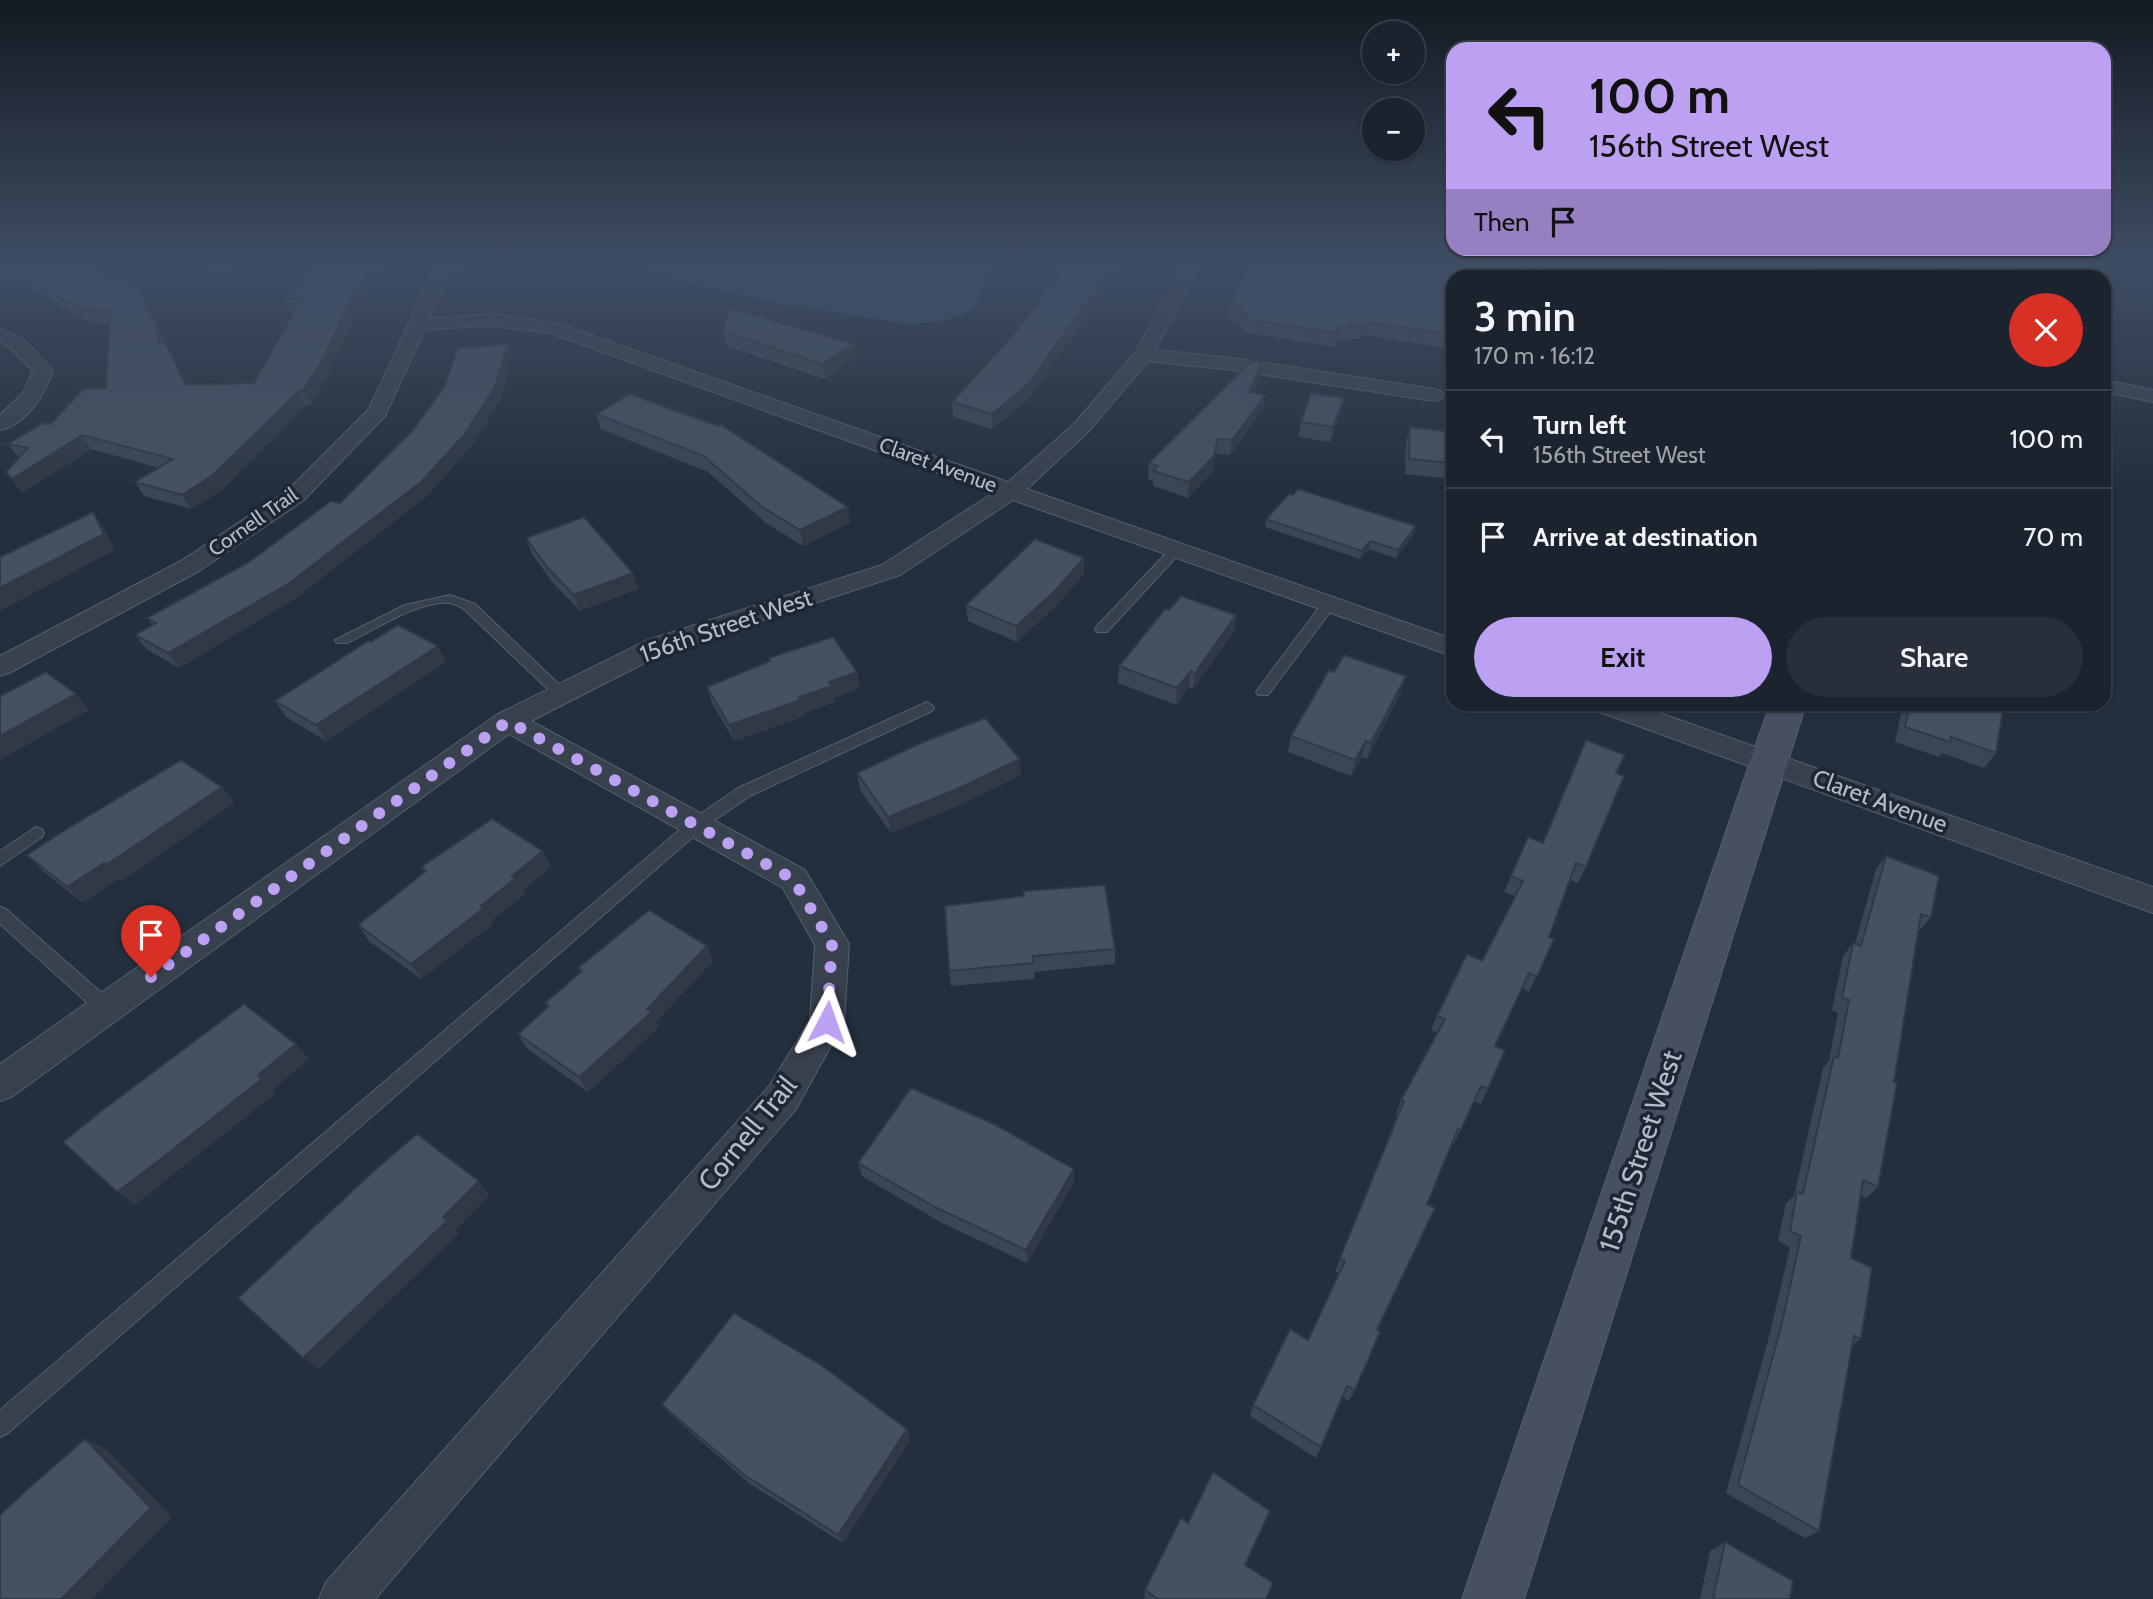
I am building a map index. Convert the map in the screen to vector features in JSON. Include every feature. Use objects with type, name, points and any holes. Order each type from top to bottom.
[{"type":"street","points":[[0,424],[19,412],[38,389],[43,370],[16,343],[7,339]]},
{"type":"street","name":"Cornell Trail","points":[[0,667],[190,566],[296,495],[378,412],[411,339]]},
{"type":"street","name":"Claret Avenue","points":[[583,339],[1446,647]]},
{"type":"street","name":"156th Street West","points":[[0,1085],[508,721],[657,646],[891,570],[1011,491],[1081,428],[1143,355],[1152,339]]},
{"type":"street","points":[[1143,355],[1233,364],[1434,395]]},
{"type":"street","points":[[2111,387],[2153,396]]},
{"type":"street","name":"Claret Avenue","points":[[1627,711],[2153,900]]},
{"type":"street","name":"155th Street West","points":[[1493,1599],[1785,711]]},
{"type":"street","name":"Cornell Trail","points":[[343,1599],[783,1097],[827,1022],[832,944],[793,879],[508,721]]},
{"type":"lane","points":[[1102,629],[1176,550]]},
{"type":"lane","points":[[342,640],[390,616],[452,598],[470,607],[561,694]]},
{"type":"lane","points":[[1263,692],[1329,604]]},
{"type":"lane","points":[[0,1425],[696,825],[744,792],[927,707]]},
{"type":"lane","points":[[0,860],[36,833]]},
{"type":"lane","points":[[0,914],[107,1009]]},
{"type":"building","points":[[109,339],[158,339],[158,343],[165,342],[186,385],[254,383],[279,339],[333,339],[303,391],[299,391],[213,475],[182,495],[135,482],[173,459],[82,435],[12,479],[6,472],[28,448],[8,444],[43,423],[51,424],[83,389],[106,388]]},
{"type":"building","points":[[746,339],[835,339],[854,344],[822,364]]},
{"type":"building","points":[[1010,339],[1060,339],[1027,385],[992,414],[952,402]]},
{"type":"building","points":[[508,344],[495,387],[464,435],[421,482],[288,584],[168,653],[135,635],[156,623],[147,618],[249,562],[331,501],[340,503],[413,430],[444,387],[458,348]]},
{"type":"building","points":[[1251,361],[1262,362],[1249,392],[1265,395],[1232,440],[1218,439],[1214,456],[1189,482],[1153,471],[1158,466],[1149,463]]},
{"type":"building","points":[[1311,393],[1344,398],[1333,427],[1301,422]]},
{"type":"building","points":[[630,394],[718,426],[720,424],[848,507],[800,530],[762,507],[704,456],[596,414]]},
{"type":"building","points":[[1410,427],[1446,431],[1446,462],[1409,459]]},
{"type":"building","points":[[1298,489],[1416,526],[1398,550],[1370,541],[1362,551],[1266,519],[1289,494],[1293,495]]},
{"type":"building","points":[[93,512],[104,534],[0,588],[0,557]]},
{"type":"building","points":[[584,517],[633,573],[574,595],[547,567],[526,538]]},
{"type":"building","points":[[1035,539],[1084,558],[1055,591],[1016,626],[966,605]]},
{"type":"building","points":[[1181,596],[1236,615],[1195,673],[1191,671],[1177,688],[1119,666],[1165,609],[1169,610]]},
{"type":"building","points":[[398,625],[438,646],[316,725],[275,701],[368,641],[371,642]]},
{"type":"building","points":[[833,637],[857,672],[829,682],[832,686],[799,697],[801,700],[729,725],[707,687],[770,661],[769,658]]},
{"type":"building","points":[[1344,655],[1406,676],[1371,743],[1366,741],[1355,760],[1291,736],[1329,670],[1334,672]]},
{"type":"building","points":[[46,672],[76,694],[0,736],[0,696]]},
{"type":"building","points":[[1908,711],[2003,711],[1996,753],[1951,737],[1950,742],[1905,727]]},
{"type":"building","points":[[985,718],[1020,759],[955,790],[888,817],[857,773],[923,742]]},
{"type":"building","points":[[1586,740],[1625,755],[1616,773],[1624,776],[1586,867],[1576,863],[1549,937],[1554,939],[1537,977],[1529,973],[1495,1046],[1505,1050],[1488,1089],[1481,1086],[1461,1130],[1458,1129],[1427,1204],[1435,1208],[1377,1330],[1380,1332],[1355,1390],[1347,1386],[1321,1447],[1253,1405],[1290,1329],[1308,1340],[1345,1261],[1340,1258],[1404,1101],[1401,1100],[1445,1019],[1437,1016],[1467,954],[1482,961],[1523,881],[1511,876],[1528,837],[1543,843]]},
{"type":"building","points":[[181,760],[222,787],[106,865],[104,863],[67,887],[27,855],[62,832]]},
{"type":"building","points":[[492,819],[543,851],[512,876],[516,878],[481,906],[484,908],[411,964],[358,925],[426,871],[421,867]]},
{"type":"building","points":[[1886,856],[1939,876],[1931,917],[1921,914],[1894,1082],[1897,1083],[1878,1187],[1863,1180],[1851,1258],[1872,1268],[1861,1339],[1854,1336],[1819,1531],[1738,1485],[1782,1323],[1801,1236],[1790,1231],[1797,1192],[1803,1194],[1834,1056],[1838,1058],[1849,1000],[1842,998],[1853,943],[1861,946]]},
{"type":"building","points":[[1105,885],[1115,949],[1033,956],[1033,963],[949,971],[945,906],[1024,896],[1023,891]]},
{"type":"building","points":[[649,910],[707,946],[647,1009],[652,1012],[579,1077],[518,1034],[549,1006],[545,1003],[582,971],[578,968]]},
{"type":"building","points":[[244,1004],[296,1044],[258,1075],[262,1079],[162,1158],[117,1192],[63,1142],[104,1109]]},
{"type":"building","points":[[911,1088],[994,1124],[1074,1169],[1026,1250],[937,1208],[858,1163]]},
{"type":"building","points":[[417,1134],[479,1181],[443,1217],[447,1221],[303,1358],[238,1298]]},
{"type":"building","points":[[734,1313],[821,1365],[907,1429],[838,1535],[743,1474],[662,1405]]},
{"type":"building","points":[[85,1439],[151,1508],[61,1599],[0,1599],[0,1515]]},
{"type":"building","points":[[1213,1472],[1270,1511],[1245,1565],[1273,1583],[1266,1599],[1158,1599],[1145,1590],[1181,1518],[1188,1523]]},
{"type":"building","points":[[1725,1542],[1793,1581],[1790,1599],[1713,1599]]},
{"type":"route","points":[[151,977],[508,721],[793,879],[832,944],[827,1022]]}]
